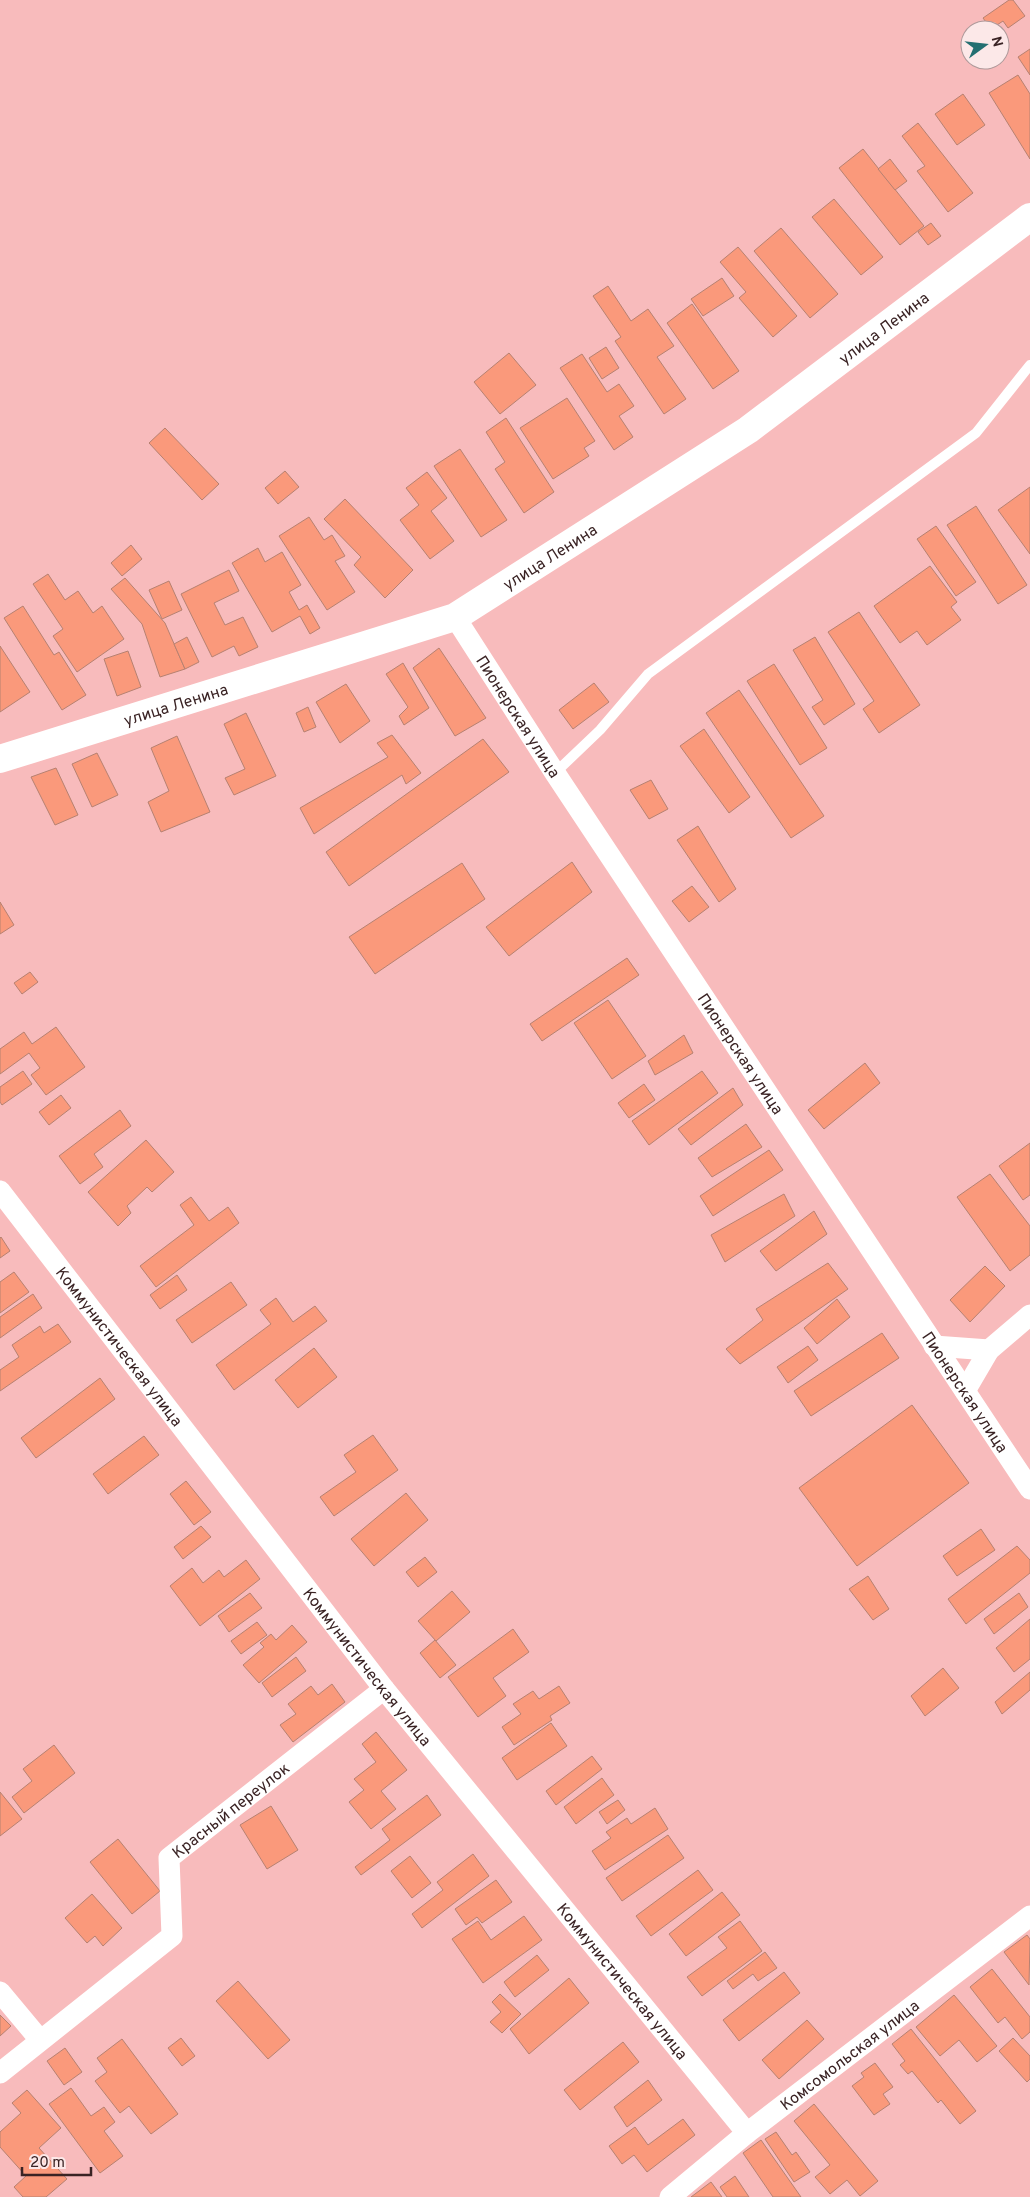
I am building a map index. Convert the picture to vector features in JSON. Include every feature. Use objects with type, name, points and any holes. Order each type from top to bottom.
[{"type":"street","name":"улица Ленина","points":[[0,759],[455,617],[748,430],[1028,223]]},
{"type":"street","name":"Пионерская улица","points":[[455,617],[555,773],[1030,1489]]},
{"type":"street","name":"Коммунистическая улица","points":[[0,1191],[384,1689],[747,2133]]},
{"type":"street","points":[[964,1391],[989,1350],[1030,1315]]},
{"type":"street","points":[[934,1346],[989,1350]]},
{"type":"street","name":"Красный переулок","points":[[0,2073],[172,1936],[169,1858],[384,1689]]},
{"type":"street","name":"Комсомольская улица","points":[[670,2197],[747,2133],[1030,1916]]},
{"type":"street","points":[[0,1992],[40,2040]]},
{"type":"lane","points":[[555,773],[600,730],[648,674],[976,434],[1030,366]]},
{"type":"building","points":[[1009,0],[1013,0],[1025,16],[1010,27],[1010,20],[984,20],[983,18]]},
{"type":"building","points":[[1030,49],[1030,75],[1018,57]]},
{"type":"building","points":[[1018,75],[1030,94],[1030,159],[989,93]]},
{"type":"building","points":[[963,94],[985,125],[957,145],[935,114]]},
{"type":"building","points":[[918,123],[973,193],[948,212],[917,171],[925,166],[902,136]]},
{"type":"building","points":[[863,149],[924,226],[900,245],[839,168]]},
{"type":"building","points":[[890,159],[907,181],[895,190],[878,169]]},
{"type":"building","points":[[834,199],[883,257],[861,275],[812,217]]},
{"type":"building","points":[[931,223],[941,236],[928,245],[918,232]]},
{"type":"building","points":[[781,228],[838,294],[810,318],[754,251]]},
{"type":"building","points":[[738,247],[797,316],[773,337],[739,298],[746,292],[720,262]]},
{"type":"building","points":[[722,278],[734,296],[703,316],[691,299]]},
{"type":"building","points":[[608,286],[631,321],[648,309],[674,346],[657,357],[686,399],[664,414],[615,341],[621,337],[593,296]]},
{"type":"building","points":[[692,304],[739,371],[713,389],[667,323]]},
{"type":"building","points":[[606,347],[619,368],[602,379],[589,358]]},
{"type":"building","points":[[509,353],[536,385],[500,414],[474,382]]},
{"type":"building","points":[[582,354],[607,392],[619,384],[634,406],[619,416],[633,437],[614,450],[560,368]]},
{"type":"building","points":[[567,398],[595,441],[584,448],[589,456],[553,479],[520,428]]},
{"type":"building","points":[[506,418],[554,492],[524,513],[495,469],[505,462],[486,432]]},
{"type":"building","points":[[165,428],[219,484],[202,500],[149,443]]},
{"type":"building","points":[[460,449],[507,520],[481,537],[434,466]]},
{"type":"building","points":[[285,471],[299,487],[278,504],[265,488]]},
{"type":"building","points":[[427,472],[447,498],[431,511],[454,541],[430,559],[400,520],[419,505],[406,488]]},
{"type":"building","points":[[1030,487],[1030,554],[998,510]]},
{"type":"building","points":[[345,499],[413,570],[385,598],[354,565],[361,557],[324,519]]},
{"type":"building","points":[[976,506],[1027,585],[998,604],[947,525]]},
{"type":"building","points":[[309,517],[324,540],[332,535],[345,556],[335,561],[355,592],[327,610],[279,536]]},
{"type":"building","points":[[936,526],[976,582],[956,596],[917,539]]},
{"type":"building","points":[[131,545],[142,559],[122,576],[111,563]]},
{"type":"building","points":[[258,548],[265,562],[282,552],[301,585],[289,592],[299,610],[307,605],[320,628],[310,634],[300,616],[272,632],[232,563]]},
{"type":"building","points":[[930,566],[957,602],[951,607],[961,620],[927,645],[917,631],[900,643],[874,606]]},
{"type":"building","points":[[229,570],[239,591],[214,603],[225,625],[243,617],[258,647],[239,656],[234,646],[212,657],[181,594]]},
{"type":"building","points":[[48,574],[65,600],[78,591],[93,613],[102,606],[124,639],[77,672],[53,636],[63,629],[33,584]]},
{"type":"building","points":[[125,578],[165,623],[185,669],[160,677],[142,624],[111,589]]},
{"type":"building","points":[[169,581],[182,610],[162,619],[149,590]]},
{"type":"building","points":[[23,606],[54,655],[59,652],[86,695],[62,710],[4,618]]},
{"type":"building","points":[[859,612],[920,705],[879,733],[863,709],[874,701],[828,632]]},
{"type":"building","points":[[187,637],[199,662],[185,669],[174,644]]},
{"type":"building","points":[[815,637],[855,704],[824,725],[812,707],[823,700],[793,650]]},
{"type":"building","points":[[0,646],[30,692],[0,712]]},
{"type":"building","points":[[439,648],[486,718],[455,736],[413,668]]},
{"type":"building","points":[[128,651],[141,687],[117,696],[104,659]]},
{"type":"building","points":[[403,663],[429,708],[404,725],[399,716],[408,707],[386,674]]},
{"type":"building","points":[[774,664],[827,748],[800,765],[747,681]]},
{"type":"building","points":[[594,683],[609,702],[573,729],[559,710]]},
{"type":"building","points":[[346,684],[370,721],[340,743],[316,702]]},
{"type":"building","points":[[739,690],[824,816],[791,838],[706,713]]},
{"type":"building","points":[[308,707],[316,727],[304,732],[296,713]]},
{"type":"building","points":[[246,713],[276,776],[234,795],[225,778],[245,769],[224,724]]},
{"type":"building","points":[[704,729],[750,797],[729,813],[680,746]]},
{"type":"building","points":[[392,735],[421,773],[406,784],[402,775],[314,834],[300,808],[388,757],[377,743]]},
{"type":"building","points":[[177,736],[210,812],[161,832],[148,802],[169,791],[151,748]]},
{"type":"building","points":[[483,739],[509,772],[349,886],[326,852]]},
{"type":"building","points":[[97,753],[118,795],[92,807],[72,764]]},
{"type":"building","points":[[56,768],[78,815],[55,825],[31,777]]},
{"type":"building","points":[[651,780],[668,809],[649,819],[630,790]]},
{"type":"building","points":[[698,826],[736,889],[719,902],[677,840]]},
{"type":"building","points":[[572,862],[592,892],[509,956],[486,927]]},
{"type":"building","points":[[462,863],[485,899],[375,974],[349,937]]},
{"type":"building","points":[[692,886],[709,907],[689,922],[672,901]]},
{"type":"building","points":[[0,902],[14,925],[0,934]]},
{"type":"building","points":[[627,958],[639,975],[542,1041],[530,1024]]},
{"type":"building","points":[[30,972],[38,982],[22,994],[14,983]]},
{"type":"building","points":[[608,1000],[646,1056],[612,1079],[574,1023]]},
{"type":"building","points":[[56,1027],[85,1067],[46,1095],[31,1075],[40,1068],[29,1053],[0,1074],[0,1049],[24,1032],[32,1044]]},
{"type":"building","points":[[684,1035],[693,1053],[655,1075],[648,1061]]},
{"type":"building","points":[[865,1063],[880,1083],[824,1129],[808,1110]]},
{"type":"building","points":[[23,1071],[32,1084],[2,1105],[0,1102],[0,1087]]},
{"type":"building","points":[[702,1071],[718,1093],[649,1145],[632,1121]]},
{"type":"building","points":[[644,1084],[655,1100],[629,1118],[618,1103]]},
{"type":"building","points":[[733,1088],[743,1105],[691,1145],[678,1129]]},
{"type":"building","points":[[61,1095],[71,1108],[49,1125],[39,1112]]},
{"type":"building","points":[[120,1110],[131,1126],[94,1154],[103,1167],[80,1184],[59,1156]]},
{"type":"building","points":[[746,1124],[762,1147],[712,1177],[698,1158]]},
{"type":"building","points":[[146,1140],[174,1172],[152,1192],[147,1187],[127,1206],[131,1213],[118,1226],[88,1192]]},
{"type":"building","points":[[1030,1143],[1030,1195],[1023,1200],[999,1166]]},
{"type":"building","points":[[769,1150],[783,1170],[713,1216],[700,1196]]},
{"type":"building","points":[[990,1174],[1030,1226],[1030,1255],[1010,1271],[957,1197]]},
{"type":"building","points":[[784,1194],[795,1216],[725,1262],[711,1235]]},
{"type":"building","points":[[191,1197],[209,1221],[228,1207],[239,1223],[156,1287],[140,1266],[194,1225],[180,1205]]},
{"type":"building","points":[[814,1211],[827,1234],[776,1271],[760,1251]]},
{"type":"building","points":[[0,1238],[10,1251],[0,1258]]},
{"type":"building","points":[[828,1263],[848,1289],[740,1364],[726,1349],[763,1320],[756,1309]]},
{"type":"building","points":[[985,1266],[1005,1286],[970,1322],[950,1300]]},
{"type":"building","points":[[14,1272],[29,1292],[0,1313],[0,1282]]},
{"type":"building","points":[[177,1275],[187,1290],[160,1309],[150,1295]]},
{"type":"building","points":[[231,1282],[247,1305],[192,1343],[176,1320]]},
{"type":"building","points":[[33,1294],[42,1308],[0,1338],[0,1317]]},
{"type":"building","points":[[276,1298],[293,1322],[315,1306],[327,1321],[234,1390],[216,1365],[271,1324],[260,1310]]},
{"type":"building","points":[[837,1299],[850,1317],[817,1344],[804,1328]]},
{"type":"building","points":[[58,1324],[71,1342],[0,1391],[0,1370],[19,1357],[12,1345],[40,1326],[44,1333]]},
{"type":"building","points":[[882,1333],[899,1358],[811,1416],[794,1391]]},
{"type":"building","points":[[808,1346],[818,1360],[788,1383],[777,1367]]},
{"type":"building","points":[[314,1348],[337,1377],[298,1408],[275,1380]]},
{"type":"building","points":[[100,1378],[115,1399],[36,1458],[21,1438]]},
{"type":"building","points":[[912,1405],[969,1483],[857,1566],[799,1488]]},
{"type":"building","points":[[373,1435],[398,1470],[334,1516],[320,1497],[356,1472],[344,1455]]},
{"type":"building","points":[[144,1436],[159,1455],[108,1494],[93,1474]]},
{"type":"building","points":[[186,1481],[211,1512],[194,1525],[170,1494]]},
{"type":"building","points":[[406,1493],[428,1520],[374,1566],[351,1539]]},
{"type":"building","points":[[201,1526],[211,1537],[183,1559],[174,1547]]},
{"type":"building","points":[[981,1529],[995,1550],[957,1576],[943,1556]]},
{"type":"building","points":[[1017,1546],[1030,1560],[1030,1573],[966,1624],[948,1599]]},
{"type":"building","points":[[425,1557],[437,1572],[418,1587],[406,1572]]},
{"type":"building","points":[[246,1560],[260,1579],[200,1626],[170,1586],[192,1568],[203,1583],[219,1570],[224,1577]]},
{"type":"building","points":[[868,1576],[889,1609],[873,1620],[849,1589]]},
{"type":"building","points":[[452,1591],[470,1612],[436,1641],[418,1621]]},
{"type":"building","points":[[250,1593],[262,1608],[229,1632],[218,1616]]},
{"type":"building","points":[[1019,1593],[1028,1607],[994,1634],[984,1619]]},
{"type":"building","points":[[1030,1619],[1030,1659],[1014,1672],[996,1648]]},
{"type":"building","points":[[257,1622],[267,1635],[241,1654],[231,1641]]},
{"type":"building","points":[[292,1625],[307,1642],[259,1683],[243,1665],[264,1647],[260,1643],[271,1634],[276,1640]]},
{"type":"building","points":[[513,1629],[529,1652],[493,1678],[506,1696],[478,1717],[448,1677]]},
{"type":"building","points":[[435,1640],[456,1665],[440,1678],[420,1653]]},
{"type":"building","points":[[296,1657],[306,1671],[272,1697],[262,1683]]},
{"type":"building","points":[[943,1668],[959,1688],[925,1716],[911,1696]]},
{"type":"building","points":[[1030,1672],[1030,1690],[1002,1714],[995,1702]]},
{"type":"building","points":[[332,1684],[345,1702],[293,1742],[280,1725],[296,1714],[288,1704],[311,1686],[318,1695]]},
{"type":"building","points":[[559,1686],[570,1703],[550,1716],[552,1720],[514,1745],[502,1727],[521,1714],[513,1704],[533,1691],[539,1699]]},
{"type":"building","points":[[551,1723],[567,1746],[517,1780],[502,1758]]},
{"type":"building","points":[[376,1732],[407,1770],[381,1791],[396,1809],[371,1829],[349,1802],[364,1790],[354,1779],[376,1762],[362,1744]]},
{"type":"building","points":[[54,1745],[75,1773],[24,1813],[12,1797],[32,1781],[23,1769]]},
{"type":"building","points":[[592,1756],[602,1769],[556,1805],[546,1791]]},
{"type":"building","points":[[602,1778],[614,1795],[576,1824],[564,1807]]},
{"type":"building","points":[[0,1792],[22,1819],[0,1836]]},
{"type":"building","points":[[427,1795],[441,1815],[361,1875],[355,1867],[390,1840],[382,1829]]},
{"type":"building","points":[[618,1800],[625,1810],[607,1824],[599,1812]]},
{"type":"building","points":[[271,1806],[298,1850],[267,1869],[240,1825]]},
{"type":"building","points":[[655,1808],[668,1829],[605,1870],[592,1851],[611,1838],[606,1832],[627,1818],[631,1824]]},
{"type":"building","points":[[668,1835],[684,1858],[622,1901],[606,1878]]},
{"type":"building","points":[[118,1839],[160,1891],[132,1914],[90,1862]]},
{"type":"building","points":[[473,1854],[489,1876],[422,1928],[412,1914],[443,1890],[437,1882]]},
{"type":"building","points":[[410,1856],[431,1883],[412,1898],[391,1871]]},
{"type":"building","points":[[698,1870],[713,1890],[651,1936],[636,1916]]},
{"type":"building","points":[[496,1880],[512,1902],[482,1923],[477,1917],[466,1925],[455,1909]]},
{"type":"building","points":[[722,1892],[740,1915],[686,1956],[669,1934]]},
{"type":"building","points":[[92,1894],[122,1928],[103,1946],[95,1936],[87,1943],[65,1918]]},
{"type":"building","points":[[524,1916],[542,1940],[483,1983],[452,1939],[478,1921],[491,1940]]},
{"type":"building","points":[[740,1921],[762,1951],[702,1996],[687,1977],[727,1948],[718,1937]]},
{"type":"building","points":[[1027,1935],[1030,1939],[1029,1985],[1004,1952]]},
{"type":"building","points":[[765,1952],[777,1968],[758,1981],[753,1974],[733,1989],[727,1981]]},
{"type":"building","points":[[537,1955],[549,1970],[515,1997],[504,1982]]},
{"type":"building","points":[[992,1969],[1030,2017],[1030,2032],[1022,2039],[1005,2017],[998,2023],[970,1987]]},
{"type":"building","points":[[784,1972],[800,1993],[739,2041],[723,2020]]},
{"type":"building","points":[[569,1978],[589,2003],[529,2054],[510,2029]]},
{"type":"building","points":[[238,1981],[290,2040],[268,2059],[216,2001]]},
{"type":"building","points":[[500,1994],[521,2014],[502,2033],[490,2022],[501,2012],[492,2002]]},
{"type":"building","points":[[954,1995],[997,2046],[977,2062],[959,2040],[940,2056],[916,2027]]},
{"type":"building","points":[[0,2015],[11,2026],[0,2036]]},
{"type":"building","points":[[807,2020],[824,2039],[779,2079],[762,2060]]},
{"type":"building","points":[[911,2029],[976,2111],[960,2124],[941,2100],[938,2103],[912,2071],[908,2074],[900,2065],[905,2061],[892,2044]]},
{"type":"building","points":[[181,2038],[195,2056],[182,2066],[168,2048]]},
{"type":"building","points":[[1013,2038],[1030,2056],[1030,2079],[1027,2082],[999,2051]]},
{"type":"building","points":[[122,2039],[178,2114],[151,2134],[129,2106],[120,2113],[95,2081],[107,2072],[97,2058]]},
{"type":"building","points":[[623,2042],[639,2062],[580,2110],[564,2090]]},
{"type":"building","points":[[65,2048],[82,2072],[64,2085],[47,2061]]},
{"type":"building","points":[[875,2063],[893,2087],[883,2094],[890,2104],[874,2115],[852,2086],[864,2077],[861,2073]]},
{"type":"building","points":[[648,2080],[662,2100],[627,2127],[614,2107]]},
{"type":"building","points":[[71,2088],[91,2116],[104,2107],[115,2122],[104,2131],[123,2156],[100,2173],[49,2104]]},
{"type":"building","points":[[27,2090],[61,2128],[39,2148],[67,2179],[46,2197],[23,2197],[14,2187],[26,2176],[0,2147],[0,2132],[21,2113],[12,2103]]},
{"type":"building","points":[[814,2104],[878,2181],[860,2196],[847,2180],[830,2194],[815,2177],[830,2165],[794,2121]]},
{"type":"building","points":[[683,2119],[695,2135],[647,2172],[634,2155],[622,2164],[609,2146],[635,2127],[648,2145]]},
{"type":"building","points":[[776,2132],[792,2155],[796,2152],[810,2172],[794,2182],[765,2139]]},
{"type":"building","points":[[761,2140],[801,2197],[773,2197],[743,2153]]},
{"type":"building","points":[[735,2176],[749,2197],[727,2197],[720,2187]]},
{"type":"building","points":[[711,2182],[722,2197],[691,2197]]}]
